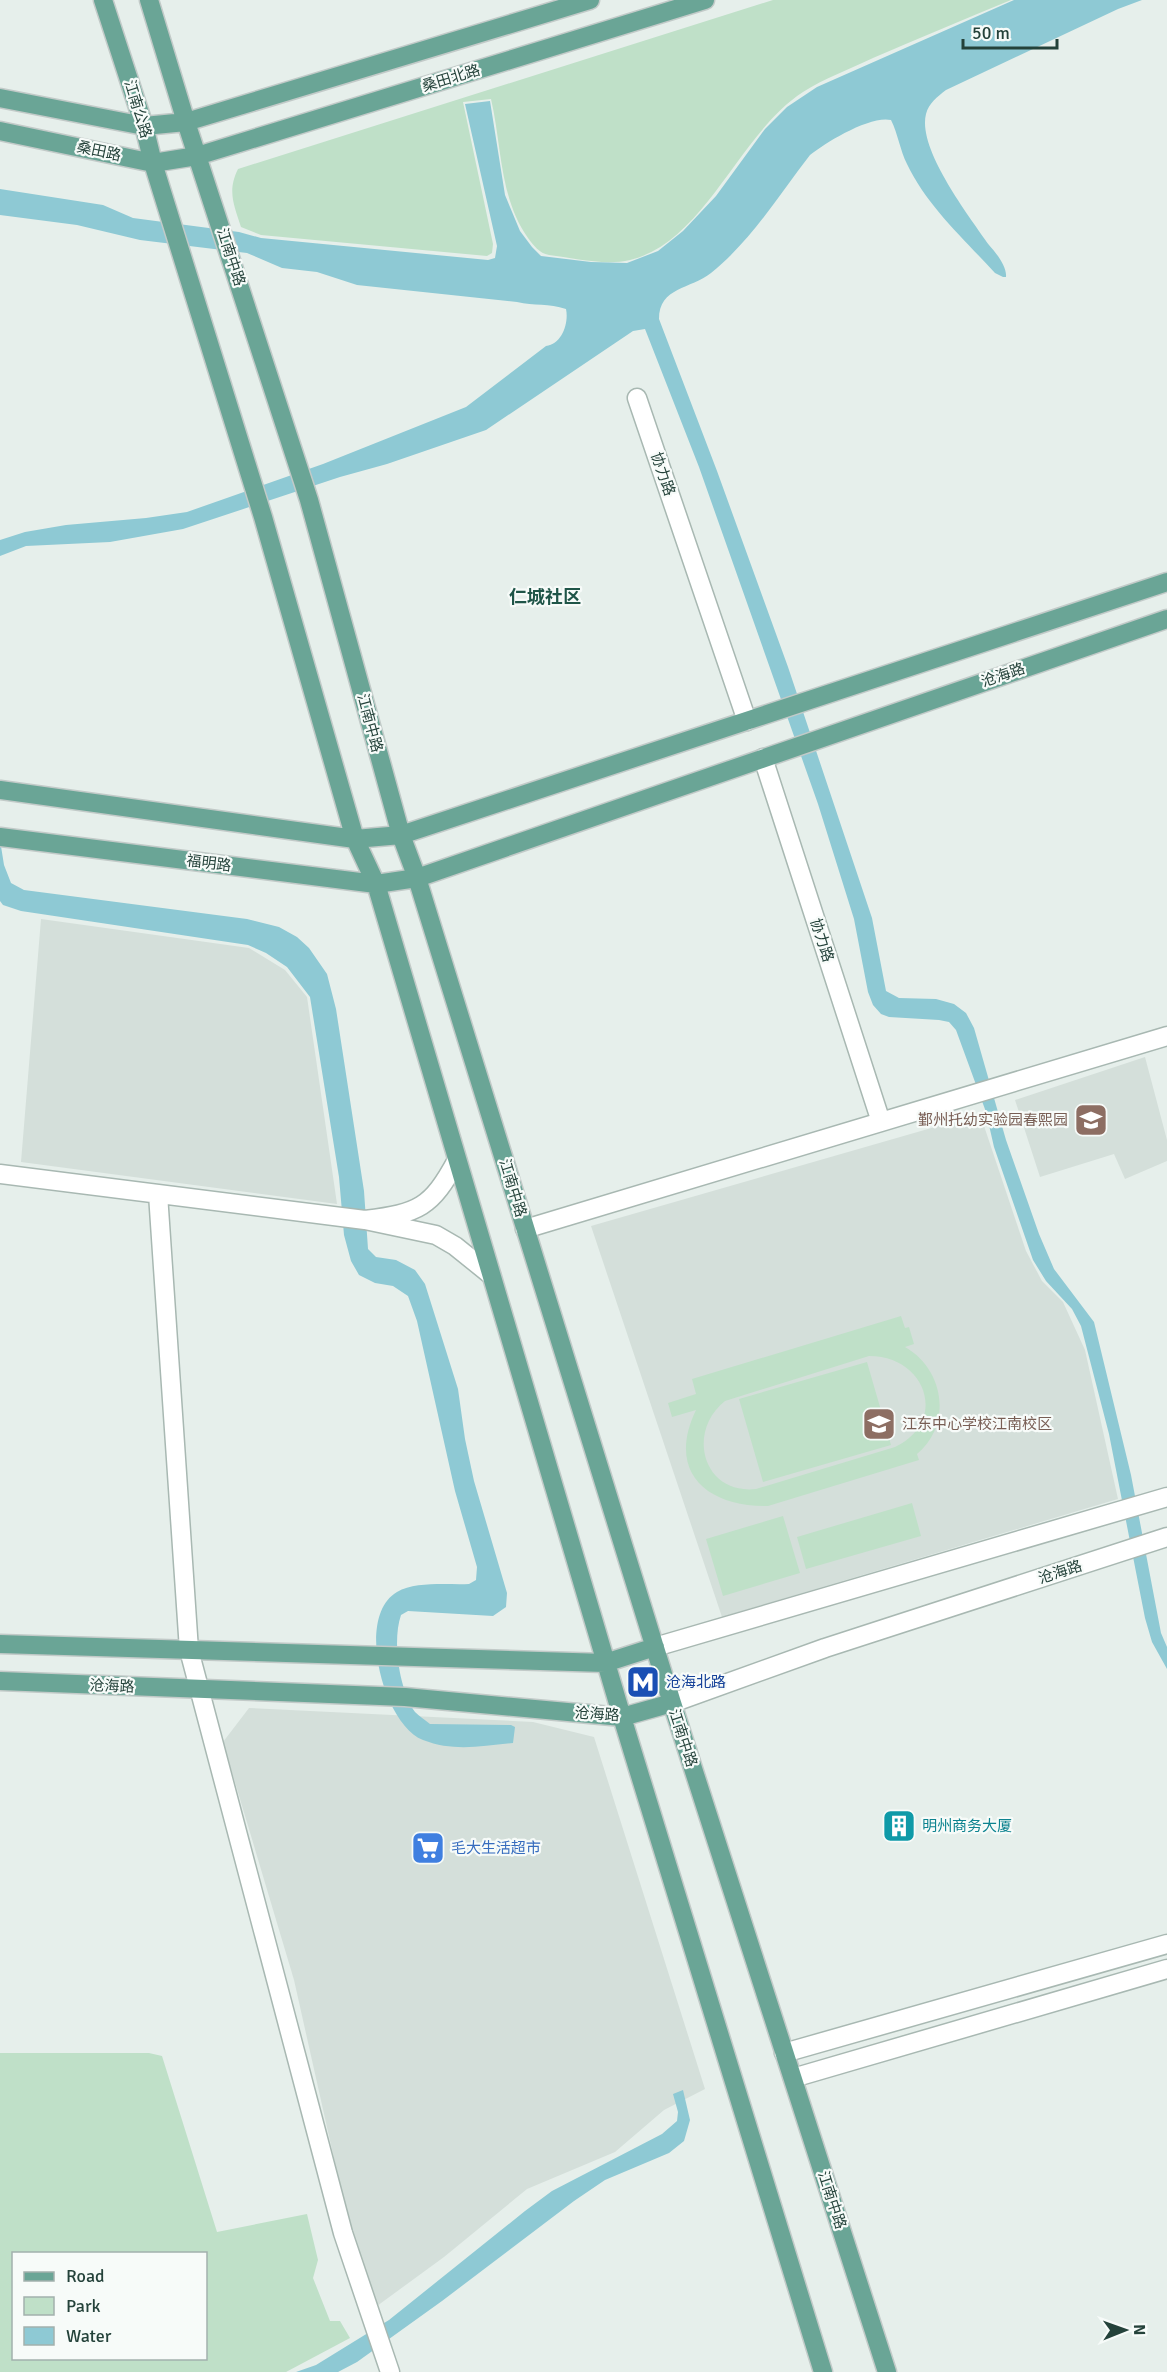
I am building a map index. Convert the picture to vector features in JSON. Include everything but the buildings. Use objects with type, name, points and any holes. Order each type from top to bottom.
[{"type":"main road","name":"江南公路","points":[[103,0],[144,126],[153,163],[248,475],[263,517],[355,839]]},
{"type":"main road","name":"江南中路","points":[[149,0],[186,122],[309,500],[401,835],[417,878],[654,1647],[887,2372]]},
{"type":"main road","points":[[0,99],[144,126],[186,122],[571,3],[590,0]]},
{"type":"main road","name":"桑田北路","points":[[197,156],[705,0]]},
{"type":"main road","name":"桑田路","points":[[0,131],[153,163],[197,156]]},
{"type":"main road","points":[[0,790],[355,839],[401,835],[1167,582]]},
{"type":"main road","name":"沧海路","points":[[764,758],[1167,619]]},
{"type":"main road","name":"福明路","points":[[0,837],[376,884],[417,878],[764,758]]},
{"type":"main road","points":[[355,839],[376,884],[605,1663],[821,2371]]},
{"type":"main road","points":[[0,1644],[605,1663],[654,1647]]},
{"type":"main road","name":"沧海路","points":[[0,1681],[405,1697],[622,1717],[672,1703]]},
{"type":"street","name":"协力路","points":[[637,398],[747,721]]},
{"type":"street","name":"协力路","points":[[764,758],[881,1122]]},
{"type":"street","points":[[525,1229],[1167,1036]]},
{"type":"street","points":[[364,1220],[400,1214],[418,1208],[432,1199],[457,1160]]},
{"type":"street","points":[[0,1174],[364,1220],[436,1235],[455,1246],[491,1275]]},
{"type":"street","points":[[158,1194],[189,1650],[343,2233],[390,2372]]},
{"type":"street","points":[[654,1647],[1166,1497]]},
{"type":"street","name":"沧海路","points":[[672,1703],[825,1648],[1167,1537]]},
{"type":"street","points":[[784,2053],[1167,1944]]},
{"type":"street","points":[[793,2078],[1167,1969]]},
{"type":"shaded area","points":[[41,919],[249,948],[285,970],[307,997],[337,1204],[21,1162]]},
{"type":"shaded area","name":"鄞州托幼实验园春熙园","points":[[1145,1057],[1167,1140],[1167,1161],[1125,1179],[1114,1154],[1040,1177],[1015,1100]]},
{"type":"shaded area","name":"江东中心学校江南校区","points":[[980,1114],[1026,1251],[1042,1281],[1063,1302],[1085,1350],[1118,1499],[722,1617],[591,1226]]},
{"type":"shaded area","points":[[249,1708],[533,1722],[594,1737],[705,2089],[664,2110],[615,2152],[527,2189],[444,2257],[377,2306],[355,2252],[294,1980],[223,1742]]},
{"type":"green space","points":[[773,0],[1011,0],[873,58],[803,92],[780,110],[701,210],[680,232],[656,249],[630,260],[600,262],[545,254],[528,238],[506,188],[491,99],[463,102],[493,244],[492,253],[487,256],[261,235],[241,227],[232,191],[238,169]]},
{"type":"green space","points":[[901,1316],[905,1328],[909,1327],[914,1344],[905,1347],[928,1369],[939,1398],[939,1413],[936,1428],[928,1442],[917,1454],[919,1460],[768,1506],[746,1505],[727,1500],[711,1492],[698,1482],[690,1468],[686,1451],[688,1432],[696,1410],[672,1417],[668,1403],[696,1394],[692,1379]],"holes":[[[869,1356],[889,1359],[905,1367],[917,1378],[924,1392],[926,1407],[922,1422],[912,1436],[895,1447],[756,1489],[738,1488],[723,1482],[713,1472],[706,1459],[704,1444],[706,1429],[713,1414],[725,1401]]]},
{"type":"green space","points":[[867,1362],[891,1445],[763,1482],[739,1399]]},
{"type":"green space","points":[[912,1503],[921,1536],[806,1569],[797,1537]]},
{"type":"green space","points":[[783,1516],[800,1573],[723,1596],[706,1539]]},
{"type":"green space","points":[[0,2053],[149,2053],[162,2056],[217,2232],[307,2214],[318,2260],[313,2278],[330,2321],[340,2321],[350,2338],[286,2372],[0,2372]]},
{"type":"water","points":[[1014,0],[1142,0],[1118,9],[946,90],[934,100],[927,110],[925,129],[937,163],[958,200],[1001,260],[1006,277],[995,273],[935,208],[907,164],[891,120],[882,120],[861,125],[810,155],[739,247],[711,273],[670,295],[660,308],[659,319],[788,667],[872,918],[886,991],[899,998],[936,999],[954,1004],[966,1013],[974,1028],[1006,1140],[1039,1234],[1054,1269],[1094,1322],[1131,1475],[1161,1633],[1167,1647],[1167,1669],[1152,1642],[1145,1618],[1109,1434],[1081,1326],[1072,1309],[1046,1281],[1033,1260],[994,1147],[986,1112],[956,1030],[949,1022],[939,1020],[889,1017],[881,1014],[873,1005],[868,992],[854,919],[818,804],[699,467],[645,329],[633,331],[486,430],[183,529],[110,542],[26,546],[0,556],[0,540],[25,532],[66,525],[187,512],[323,464],[466,407],[546,346],[556,341],[563,332],[567,315],[566,309],[554,306],[357,285],[317,272],[282,268],[247,253],[140,240],[77,225],[0,215],[0,189],[103,205],[133,218],[239,232],[261,238],[488,260],[495,258],[497,246],[465,104],[490,101],[505,195],[520,231],[532,247],[541,256],[591,262],[627,263],[658,251],[683,231],[716,196],[765,129],[787,107],[817,87]]},
{"type":"water","points":[[0,840],[4,865],[11,883],[24,890],[247,919],[279,927],[297,937],[309,948],[327,974],[336,1009],[364,1191],[368,1249],[376,1257],[396,1260],[415,1270],[425,1284],[458,1389],[474,1481],[507,1593],[506,1607],[493,1616],[408,1611],[401,1615],[397,1651],[401,1678],[415,1712],[430,1724],[511,1725],[515,1727],[513,1743],[457,1747],[423,1740],[409,1730],[396,1714],[379,1669],[376,1645],[378,1623],[384,1605],[397,1592],[413,1586],[469,1584],[476,1580],[477,1567],[455,1491],[417,1321],[408,1296],[393,1286],[375,1283],[359,1275],[351,1261],[344,1235],[339,1177],[310,997],[287,967],[266,953],[248,945],[21,911],[3,905],[0,901]]},
{"type":"water","points":[[683,2090],[690,2120],[684,2141],[669,2153],[605,2180],[357,2362],[338,2372],[296,2372],[316,2365],[389,2320],[552,2191],[662,2134],[677,2121],[678,2112],[673,2094]]},
{"type":"place","name":"鄞州托幼实验园春熙园","points":[[1091,1120]]},
{"type":"place","name":"江东中心学校江南校区","points":[[879,1424]]},
{"type":"place","name":"沧海北路","points":[[643,1682]]},
{"type":"place","name":"明州商务大厦","points":[[899,1826]]},
{"type":"place","name":"毛大生活超市","points":[[428,1848]]},
{"type":"district","name":"仁城社区","points":[[545,597]]}]
